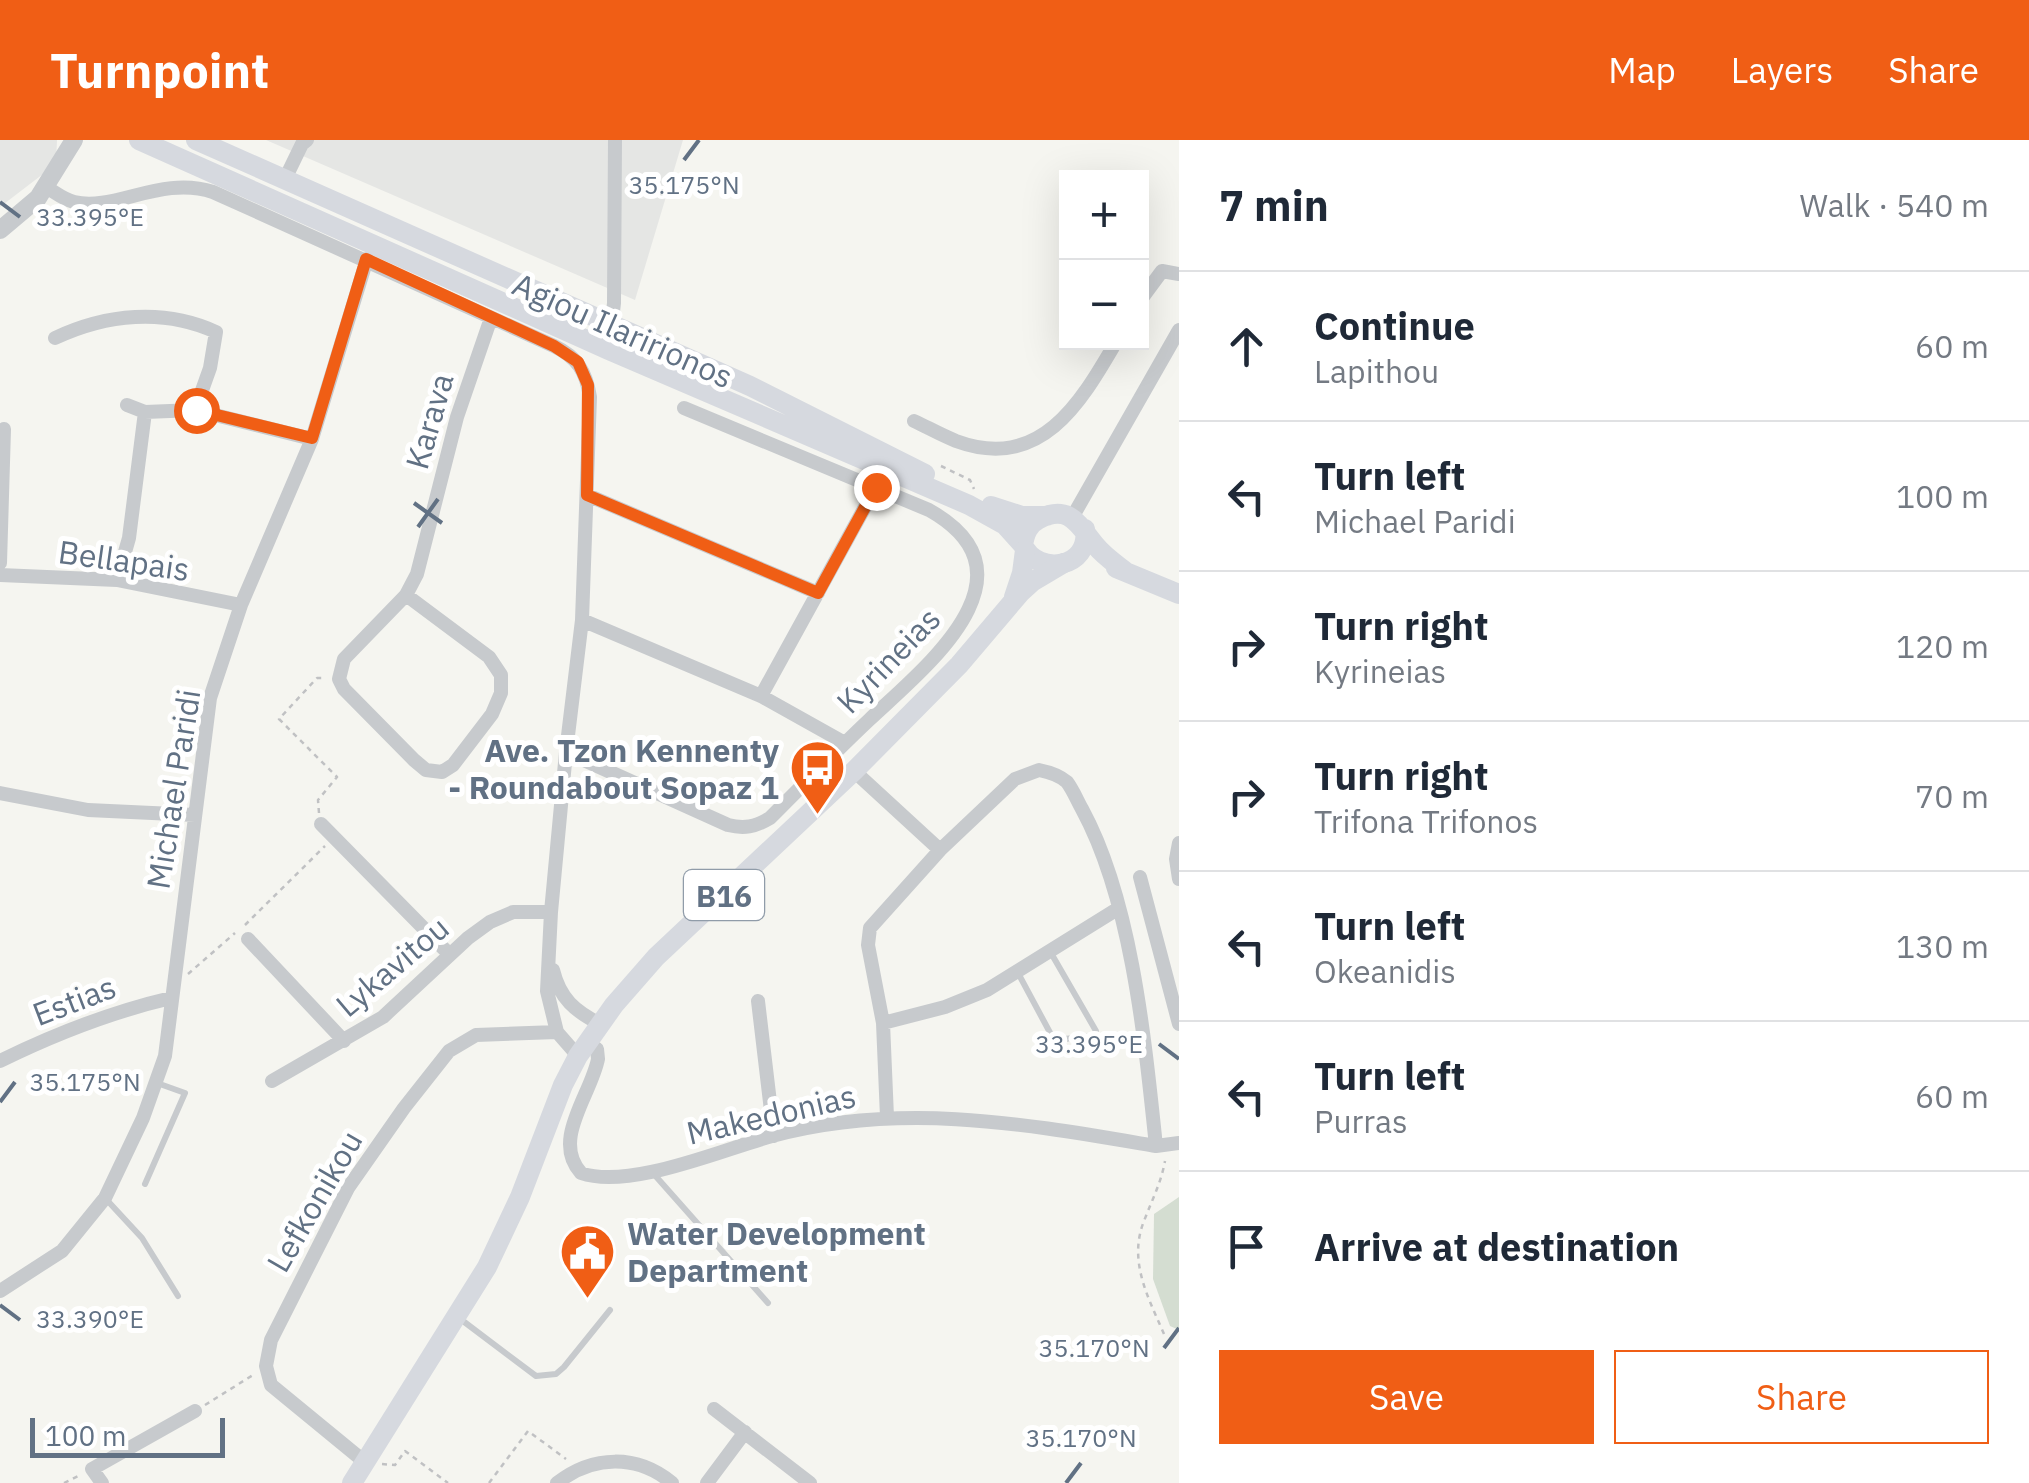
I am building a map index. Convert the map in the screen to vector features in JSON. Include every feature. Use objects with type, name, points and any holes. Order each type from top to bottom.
[{"type":"main road","name":"Agiou Ilaririonos","points":[[139,140],[970,505],[1005,525],[1024,548]]},
{"type":"main road","name":"Agiou Ilaririonos","points":[[196,140],[750,386],[994,508],[1022,516],[1048,516]]},
{"type":"main road","points":[[1126,572],[1100,552],[1079,523],[1058,513],[1030,525],[1024,548],[1038,562],[1070,561],[1126,572],[1179,594]]},
{"type":"main road","points":[[1070,561],[1086,543],[1079,523]]},
{"type":"main road","name":"B16","points":[[1011,603],[1022,572],[1024,548]]},
{"type":"main road","name":"B16","points":[[352,1483],[458,1318],[501,1239],[555,1101],[600,1024],[656,957],[854,771],[959,665],[1032,582],[1070,561]]},
{"type":"street","points":[[0,230],[46,187],[74,140]]},
{"type":"street","points":[[284,180],[306,140]]},
{"type":"street","points":[[610,350],[615,140]]},
{"type":"street","points":[[46,187],[68,200],[86,204],[168,187],[201,188],[366,259],[554,346],[578,362],[588,385],[582,620],[566,752],[547,991],[557,1032],[582,1049]]},
{"type":"street","name":"Michael Paridi","points":[[0,1291],[62,1251],[105,1198],[166,1056],[210,698],[241,605],[312,438],[366,259]]},
{"type":"street","points":[[1149,289],[1162,271],[1179,274]]},
{"type":"street","points":[[55,338],[80,326],[159,316],[194,322],[216,332],[210,368],[196,410]]},
{"type":"street","name":"Karava","points":[[342,684],[344,659],[406,596],[422,559],[457,416],[490,318]]},
{"type":"street","points":[[1079,523],[1179,330]]},
{"type":"street","points":[[914,421],[975,446],[1014,446],[1050,430],[1076,408],[1111,350]]},
{"type":"street","points":[[128,405],[145,412],[196,410],[312,438]]},
{"type":"street","name":"Kyrineias","points":[[566,752],[720,822],[741,828],[759,825],[949,644],[966,616],[975,586],[974,562],[967,541],[959,532],[929,510],[684,408]]},
{"type":"street","points":[[118,580],[128,538],[145,412]]},
{"type":"street","points":[[0,562],[4,429]]},
{"type":"street","points":[[762,696],[876,487]]},
{"type":"street","points":[[587,495],[818,593]]},
{"type":"street","name":"Bellapais","points":[[0,574],[118,580],[241,605]]},
{"type":"street","points":[[342,684],[423,768],[442,772],[453,765],[496,707],[501,686],[498,668],[489,657],[406,596]]},
{"type":"street","points":[[582,620],[762,696],[845,743]]},
{"type":"street","points":[[854,771],[940,850]]},
{"type":"street","points":[[887,1116],[883,1023],[868,935],[882,911],[1015,779],[1027,772],[1048,772],[1066,782],[1104,856],[1168,1145]]},
{"type":"street","points":[[0,793],[88,810],[195,816]]},
{"type":"street","points":[[321,824],[449,954]]},
{"type":"street","points":[[1179,843],[1179,879]]},
{"type":"street","points":[[1140,878],[1179,1024]]},
{"type":"street","points":[[883,1023],[987,990],[1118,908]]},
{"type":"street","name":"Lykavitou","points":[[272,1081],[383,1016],[449,954],[504,914],[523,910],[551,912]]},
{"type":"street","points":[[248,939],[344,1040]]},
{"type":"street","points":[[550,955],[556,984],[567,1002],[600,1024]]},
{"type":"street","name":"Estias","points":[[0,1061],[54,1035],[171,993]]},
{"type":"street","points":[[758,1001],[774,1136]]},
{"type":"street","name":"Lefkonikou","points":[[266,1366],[271,1340],[336,1208],[376,1146],[441,1060],[457,1044],[476,1035],[557,1032]]},
{"type":"street","name":"Makedonias","points":[[582,1049],[596,1049],[597,1065],[570,1136],[572,1161],[580,1173],[597,1178],[651,1172],[818,1125],[887,1116],[994,1120],[1168,1145]]},
{"type":"street","points":[[266,1366],[271,1386],[366,1462]]},
{"type":"street","points":[[714,1409],[810,1483]]},
{"type":"street","points":[[102,1483],[92,1469],[195,1412]]},
{"type":"street","points":[[707,1483],[745,1432]]},
{"type":"street","points":[[557,1483],[595,1463],[621,1461],[650,1468],[672,1483]]},
{"type":"lane","points":[[1018,972],[1054,1040],[1094,1036],[1092,1024],[1049,951]]},
{"type":"lane","points":[[145,1184],[185,1093],[156,1082]]},
{"type":"lane","points":[[651,1172],[768,1303]]},
{"type":"lane","points":[[105,1198],[142,1238],[178,1296]]},
{"type":"lane","points":[[458,1318],[536,1376],[556,1374],[564,1367],[610,1310]]},
{"type":"path","points":[[321,824],[318,800],[337,777],[280,718],[317,678],[342,684]]},
{"type":"path","points":[[171,993],[334,838]]},
{"type":"path","points":[[1164,1334],[1135,1257],[1142,1224],[1161,1184],[1168,1145]]},
{"type":"path","points":[[195,1412],[266,1366]]},
{"type":"path","points":[[489,1483],[528,1431],[579,1469]]},
{"type":"path","points":[[366,1462],[395,1465],[405,1452],[448,1483]]},
{"type":"path","points":[[64,1483],[92,1469]]},
{"type":"shaded area","points":[[0,140],[57,140],[56,164],[0,207]]},
{"type":"shaded area","points":[[266,140],[683,140],[635,300]]},
{"type":"shaded area","points":[[1179,1197],[1179,1330],[1170,1326],[1153,1279],[1154,1214]]},
{"type":"place","name":"Ave. Tzon Kennenty - Roundabout Sopaz 1","points":[[818,817]]},
{"type":"place","name":"Water Development Department","points":[[588,1300]]},
{"type":"route","points":[[196,410],[312,438],[366,259],[554,346],[578,362],[590,397],[587,495],[818,593],[876,487]]}]
